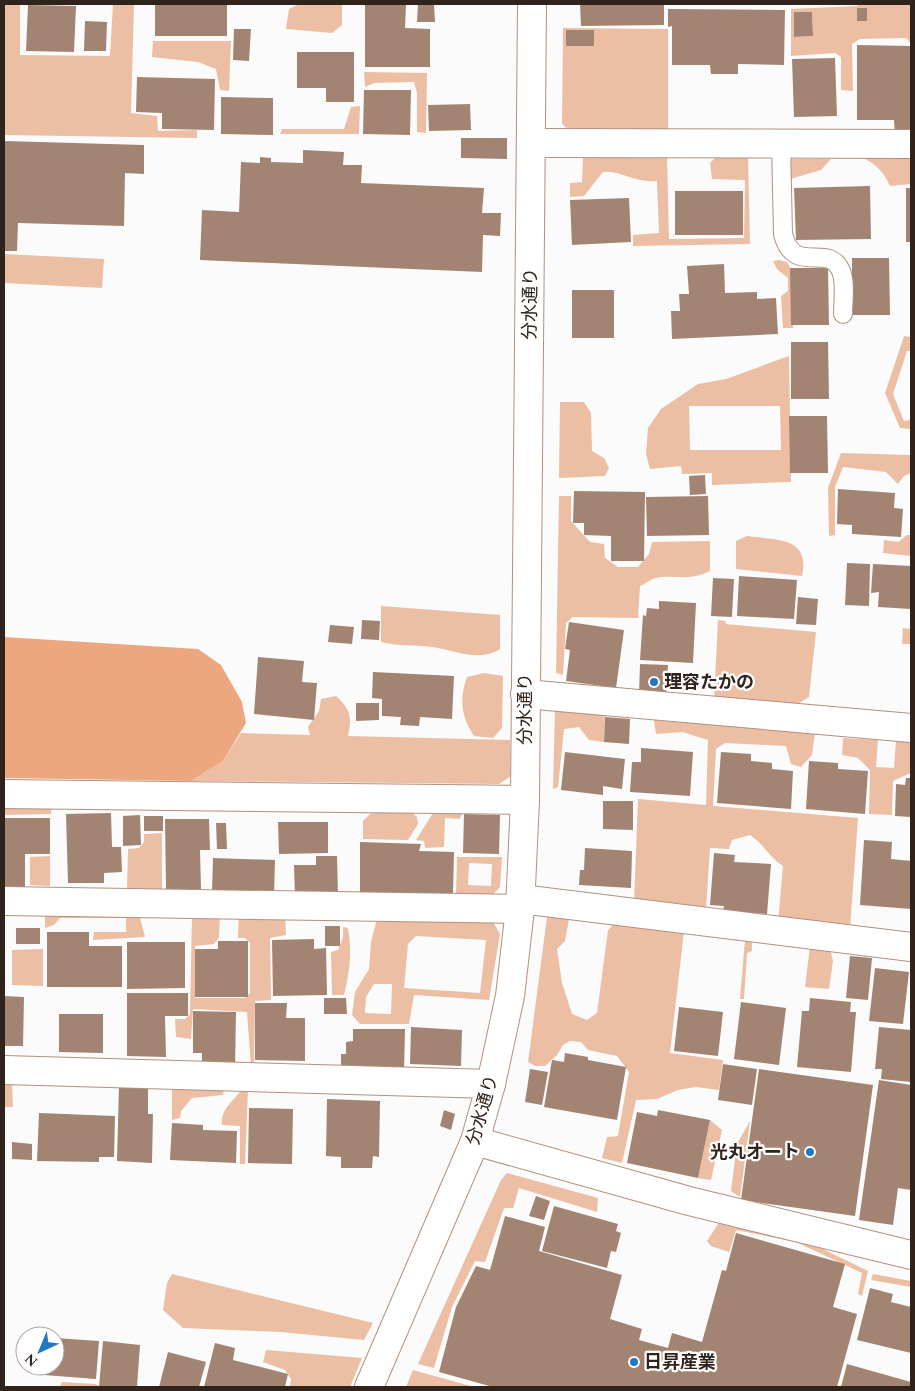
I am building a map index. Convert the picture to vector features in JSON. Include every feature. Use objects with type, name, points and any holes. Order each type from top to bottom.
[{"type":"street","name":"分水通り","points":[[369,1387],[475,1141],[491,1084],[510,996],[520,904],[525,800],[532,4]]},
{"type":"street","points":[[532,143],[911,144]]},
{"type":"street","points":[[525,694],[911,728]]},
{"type":"street","points":[[4,794],[525,800]]},
{"type":"street","points":[[4,901],[520,904],[911,948]]},
{"type":"street","points":[[4,1070],[491,1084]]},
{"type":"street","points":[[475,1141],[689,1201],[911,1255]]},
{"type":"lane","points":[[781,144],[783,234],[786,245],[792,253],[801,258],[823,257],[834,262],[841,271],[843,282],[843,314]]},
{"type":"shaded area","points":[[4,4],[20,4],[20,55],[110,56],[113,4],[134,4],[131,113],[157,116],[158,131],[197,130],[197,138],[4,135]]},
{"type":"shaded area","points":[[299,4],[342,4],[342,25],[332,33],[286,29],[289,9]]},
{"type":"shaded area","points":[[858,4],[911,4],[911,43],[906,38],[860,39],[852,44],[853,91],[841,90],[841,57],[835,53],[791,56],[791,9],[857,6]],"holes":[[[794,12],[812,12],[813,36],[794,37]]]},
{"type":"shaded area","points":[[563,28],[668,29],[668,134],[572,133],[562,124]],"holes":[[[566,30],[594,30],[594,46],[566,46]]]},
{"type":"shaded area","points":[[153,41],[231,41],[229,91],[220,90],[216,69],[198,62],[152,57]]},
{"type":"shaded area","points":[[364,72],[427,73],[426,133],[417,132],[417,93],[414,82],[374,83],[365,87]]},
{"type":"shaded area","points":[[360,106],[359,134],[280,134],[282,129],[344,129],[351,107]]},
{"type":"shaded area","points":[[667,154],[669,239],[744,238],[745,180],[712,179],[710,163],[716,157],[748,157],[750,244],[633,246],[633,235],[659,233],[657,181],[641,180],[616,173],[603,172],[584,196],[570,197],[570,183],[582,182],[583,157]]},
{"type":"shaded area","points":[[911,156],[911,184],[890,186],[879,168],[861,157]]},
{"type":"shaded area","points":[[789,159],[831,159],[821,170],[790,179]]},
{"type":"shaded area","points":[[4,254],[104,259],[102,288],[4,283]]},
{"type":"shaded area","points":[[773,261],[787,262],[792,271],[793,328],[783,328],[781,296],[788,291],[788,278],[777,269]]},
{"type":"shaded area","points":[[904,336],[911,337],[911,351],[907,351],[893,394],[904,421],[911,420],[911,429],[900,428],[885,393]]},
{"type":"shaded area","points":[[789,356],[791,482],[712,485],[712,473],[682,474],[681,466],[650,469],[646,454],[648,428],[661,409],[698,384],[726,379]],"holes":[[[689,406],[780,406],[781,450],[690,450]]]},
{"type":"shaded area","points":[[560,402],[584,402],[591,413],[592,451],[604,458],[609,468],[605,476],[559,478]]},
{"type":"shaded area","points":[[841,453],[911,455],[911,473],[904,476],[898,484],[886,472],[843,467],[835,487],[835,535],[829,536],[828,488]]},
{"type":"shaded area","points":[[559,496],[571,496],[571,521],[590,542],[604,544],[605,558],[618,567],[638,567],[649,554],[652,542],[710,541],[710,571],[688,577],[655,578],[640,586],[638,618],[573,617],[566,623],[563,675],[556,673]]},
{"type":"shaded area","points":[[907,535],[911,535],[911,556],[883,553],[884,540],[898,542]]},
{"type":"shaded area","points":[[747,536],[788,542],[796,547],[801,553],[803,563],[802,576],[736,569],[736,541]]},
{"type":"shaded area","points":[[381,606],[500,615],[500,649],[483,655],[475,655],[432,647],[381,642]]},
{"type":"shaded area","points":[[718,620],[725,621],[726,624],[816,632],[809,697],[796,705],[714,701]]},
{"type":"shaded area","points":[[903,628],[911,629],[911,644],[902,644]]},
{"type":"shaded area","points":[[4,637],[198,649],[221,665],[242,702],[246,723],[223,761],[191,781],[4,778]]},
{"type":"shaded area","points":[[484,673],[503,676],[502,728],[493,738],[474,736],[466,722],[462,701],[467,677]]},
{"type":"shaded area","points":[[336,696],[345,705],[349,714],[348,736],[510,740],[511,776],[499,784],[191,781],[223,761],[241,733],[310,735],[308,727],[319,711],[321,699]]},
{"type":"shaded area","points":[[555,710],[605,710],[604,742],[589,740],[579,727],[564,729],[558,787],[553,789]]},
{"type":"shaded area","points":[[654,720],[815,733],[812,755],[801,767],[791,764],[786,746],[725,743],[716,749],[713,806],[858,818],[850,929],[778,923],[783,866],[750,835],[732,840],[729,849],[710,848],[706,910],[634,903],[638,799],[706,805],[708,740],[682,732],[656,734]]},
{"type":"shaded area","points":[[843,738],[878,740],[876,767],[894,768],[896,740],[911,741],[911,773],[893,781],[892,815],[869,814],[870,770],[858,758],[842,755]]},
{"type":"shaded area","points":[[4,806],[51,806],[51,814],[4,815]]},
{"type":"shaded area","points":[[410,810],[417,817],[418,824],[408,840],[363,839],[363,821],[372,812]]},
{"type":"shaded area","points":[[433,813],[462,813],[460,819],[445,818],[444,847],[425,848],[424,841],[416,840]]},
{"type":"shaded area","points":[[162,833],[162,891],[127,890],[128,849],[139,848],[144,842],[144,834]]},
{"type":"shaded area","points":[[50,856],[50,886],[30,885],[30,857]]},
{"type":"shaded area","points":[[457,857],[502,857],[500,887],[491,897],[456,896]],"holes":[[[469,863],[492,864],[491,886],[468,885]]]},
{"type":"shaded area","points":[[139,913],[145,937],[93,940],[94,932],[126,932],[126,918],[60,918],[54,925],[45,928],[45,914]]},
{"type":"shaded area","points":[[220,914],[219,937],[214,944],[195,946],[195,998],[245,998],[250,993],[250,943],[245,938],[238,938],[239,914],[285,915],[286,935],[270,938],[271,1000],[255,1001],[254,1068],[251,1067],[247,1012],[193,1009],[191,1039],[176,1037],[175,1019],[185,1019],[190,1014],[192,915]]},
{"type":"shaded area","points":[[547,917],[569,919],[565,941],[557,949],[562,983],[572,1014],[587,1020],[597,1013],[608,930],[615,923],[684,931],[670,1053],[723,1060],[719,1090],[696,1087],[678,1090],[657,1099],[636,1100],[622,1163],[602,1158],[607,1137],[618,1136],[629,1072],[617,1056],[588,1050],[581,1042],[570,1041],[563,1045],[557,1055],[545,1066],[535,1066],[528,1062]]},
{"type":"shaded area","points":[[377,919],[492,920],[500,934],[489,1000],[414,995],[409,1024],[360,1024],[352,1015],[355,992],[369,969],[371,942]],"holes":[[[416,936],[486,940],[480,993],[404,988],[408,944]],[[374,984],[392,984],[391,1014],[365,1013],[366,997]]]},
{"type":"shaded area","points":[[343,927],[348,928],[349,937],[350,962],[348,978],[344,995],[332,995],[331,952],[338,950],[343,937]]},
{"type":"shaded area","points":[[745,940],[752,940],[752,951],[747,953],[744,999],[740,999]]},
{"type":"shaded area","points":[[810,946],[830,949],[833,961],[829,989],[805,987]]},
{"type":"shaded area","points":[[43,949],[43,986],[12,985],[12,950]]},
{"type":"shaded area","points":[[4,1083],[12,1083],[13,1107],[4,1107]]},
{"type":"shaded area","points":[[172,1087],[224,1089],[223,1095],[192,1098],[181,1111],[180,1118],[172,1120]]},
{"type":"shaded area","points":[[242,1089],[248,1090],[245,1164],[240,1164],[240,1126],[222,1125],[225,1110]]},
{"type":"shaded area","points":[[710,1120],[722,1130],[711,1180],[698,1178]]},
{"type":"shaded area","points":[[750,1121],[740,1197],[731,1191],[737,1144]]},
{"type":"shaded area","points":[[507,1173],[598,1198],[597,1212],[519,1188],[513,1208],[504,1208],[485,1262],[475,1261],[452,1307],[434,1368],[418,1364],[501,1180]]},
{"type":"shaded area","points":[[720,1221],[798,1237],[868,1271],[862,1296],[858,1294],[862,1273],[796,1242],[736,1230],[729,1252],[711,1246],[707,1241]]},
{"type":"shaded area","points":[[172,1274],[373,1323],[364,1340],[281,1332],[183,1328],[163,1310],[167,1283]]},
{"type":"shaded area","points":[[873,1274],[911,1281],[911,1287],[871,1280]]},
{"type":"shaded area","points":[[266,1350],[362,1358],[350,1387],[290,1387],[291,1379],[285,1370],[263,1362]]},
{"type":"shaded area","points":[[413,1370],[474,1387],[406,1387]]},
{"type":"shaded area","points":[[62,1382],[95,1384],[101,1387],[60,1387]]},
{"type":"building","points":[[155,4],[227,4],[227,36],[155,36]]},
{"type":"building","points":[[365,4],[406,4],[405,28],[430,29],[430,67],[365,67]]},
{"type":"building","points":[[418,4],[434,4],[435,22],[417,22]]},
{"type":"building","points":[[580,4],[664,4],[664,25],[581,26]]},
{"type":"building","points":[[28,5],[76,6],[74,52],[26,51]]},
{"type":"building","points":[[857,8],[867,8],[867,21],[857,21]]},
{"type":"building","points":[[668,9],[785,10],[784,65],[738,64],[738,74],[711,74],[710,65],[672,65],[672,26],[668,27]]},
{"type":"building","points":[[794,12],[812,12],[813,36],[794,37]]},
{"type":"building","points":[[85,21],[107,22],[106,51],[84,51]]},
{"type":"building","points":[[234,29],[251,29],[249,61],[233,60]]},
{"type":"building","points":[[566,30],[594,30],[594,46],[566,46]]},
{"type":"building","points":[[857,45],[911,46],[911,135],[895,135],[894,120],[857,120]]},
{"type":"building","points":[[297,52],[354,52],[354,102],[326,102],[326,88],[297,88]]},
{"type":"building","points":[[835,58],[837,116],[794,117],[792,59]]},
{"type":"building","points":[[137,77],[215,79],[214,130],[162,129],[162,113],[136,112]]},
{"type":"building","points":[[364,90],[411,90],[410,135],[363,134]]},
{"type":"building","points":[[221,97],[273,98],[273,135],[221,134]]},
{"type":"building","points":[[470,104],[471,130],[429,131],[428,105]]},
{"type":"building","points":[[461,138],[507,138],[507,159],[461,158]]},
{"type":"building","points":[[4,141],[144,145],[144,174],[125,173],[124,226],[18,223],[17,251],[4,251]]},
{"type":"building","points":[[303,150],[344,152],[343,165],[362,165],[361,183],[484,188],[482,213],[501,213],[500,236],[483,235],[482,272],[200,260],[202,210],[239,212],[241,162],[260,163],[260,157],[271,158],[271,162],[303,163]]},
{"type":"building","points":[[870,186],[871,239],[796,240],[794,188]]},
{"type":"building","points":[[906,188],[911,188],[911,242],[906,242]]},
{"type":"building","points":[[675,191],[743,191],[743,235],[675,235]]},
{"type":"building","points":[[629,198],[631,242],[572,245],[570,200]]},
{"type":"building","points":[[852,258],[889,258],[890,315],[852,315]]},
{"type":"building","points":[[724,264],[725,293],[757,292],[757,299],[776,298],[778,334],[672,339],[671,311],[680,311],[679,294],[689,294],[687,266]]},
{"type":"building","points":[[790,268],[828,268],[829,325],[791,325]]},
{"type":"building","points":[[572,290],[614,290],[614,338],[572,338]]},
{"type":"building","points":[[791,342],[828,342],[829,399],[791,399]]},
{"type":"building","points":[[789,416],[827,416],[828,473],[790,473]]},
{"type":"building","points":[[705,475],[706,494],[690,495],[689,476]]},
{"type":"building","points":[[838,489],[895,493],[894,508],[903,509],[901,537],[852,534],[852,525],[837,524]]},
{"type":"building","points":[[574,491],[645,492],[644,561],[611,561],[611,536],[584,535],[584,523],[573,523]]},
{"type":"building","points":[[708,496],[709,535],[647,536],[646,497]]},
{"type":"building","points":[[847,563],[870,564],[869,606],[845,605]]},
{"type":"building","points":[[873,564],[911,566],[911,609],[878,607],[879,592],[871,593]]},
{"type":"building","points":[[739,576],[797,580],[794,619],[737,616]]},
{"type":"building","points":[[713,578],[734,579],[732,617],[711,616]]},
{"type":"building","points":[[798,597],[818,599],[816,625],[796,624]]},
{"type":"building","points":[[659,601],[696,603],[693,663],[640,660],[643,615],[646,616],[647,608],[659,609]]},
{"type":"building","points":[[362,620],[380,621],[379,640],[361,639]]},
{"type":"building","points":[[569,622],[624,630],[616,688],[566,681],[570,650],[565,649]]},
{"type":"building","points":[[330,625],[354,627],[352,644],[328,642]]},
{"type":"building","points":[[258,657],[304,661],[302,682],[317,683],[314,720],[254,714]]},
{"type":"building","points":[[640,664],[668,665],[666,696],[639,695]]},
{"type":"building","points":[[373,672],[454,676],[452,719],[420,717],[419,726],[400,725],[401,717],[382,716],[382,699],[372,698]]},
{"type":"building","points":[[356,703],[379,703],[379,720],[356,721]]},
{"type":"building","points":[[605,717],[630,719],[629,744],[604,742]]},
{"type":"building","points":[[641,748],[693,752],[690,796],[630,792],[632,762],[641,762]]},
{"type":"building","points":[[565,752],[625,759],[622,789],[603,786],[603,795],[561,790]]},
{"type":"building","points":[[721,752],[751,754],[751,761],[772,763],[772,769],[793,771],[791,809],[717,803]]},
{"type":"building","points":[[809,761],[838,763],[838,769],[868,771],[865,814],[806,809]]},
{"type":"building","points":[[906,778],[911,778],[911,817],[895,816],[896,784],[905,785]]},
{"type":"building","points":[[603,801],[633,801],[633,830],[603,829]]},
{"type":"building","points":[[111,813],[112,847],[121,847],[122,872],[104,873],[104,883],[68,883],[66,814]]},
{"type":"building","points":[[464,814],[500,815],[499,854],[463,853]]},
{"type":"building","points":[[140,815],[141,845],[123,846],[123,816]]},
{"type":"building","points":[[144,816],[163,816],[163,831],[144,831]]},
{"type":"building","points":[[4,818],[50,818],[50,854],[25,854],[25,887],[4,887]]},
{"type":"building","points":[[165,819],[209,819],[210,850],[200,850],[201,889],[166,889]]},
{"type":"building","points":[[278,822],[328,822],[328,853],[279,854]]},
{"type":"building","points":[[216,823],[226,823],[227,849],[217,849]]},
{"type":"building","points":[[864,840],[892,842],[891,859],[911,861],[911,909],[860,905]]},
{"type":"building","points":[[360,842],[421,844],[419,851],[454,852],[453,894],[360,892]]},
{"type":"building","points":[[585,848],[632,851],[631,888],[579,885],[580,870],[584,870]]},
{"type":"building","points":[[714,853],[735,855],[734,862],[771,864],[767,914],[723,911],[724,906],[710,905]]},
{"type":"building","points":[[316,856],[337,856],[338,896],[295,897],[294,865],[316,865]]},
{"type":"building","points":[[213,858],[275,860],[274,895],[212,892]]},
{"type":"building","points":[[325,926],[340,926],[340,946],[325,946]]},
{"type":"building","points":[[16,928],[40,928],[40,944],[16,944]]},
{"type":"building","points":[[47,932],[89,932],[89,946],[122,946],[122,987],[47,987]]},
{"type":"building","points":[[314,939],[314,949],[326,948],[327,995],[273,996],[272,940]]},
{"type":"building","points":[[218,941],[248,941],[248,997],[195,997],[195,949],[218,949]]},
{"type":"building","points":[[127,942],[185,942],[185,988],[127,989]]},
{"type":"building","points":[[850,956],[872,958],[868,1000],[846,998]]},
{"type":"building","points":[[875,968],[909,972],[903,1024],[869,1021]]},
{"type":"building","points":[[127,993],[188,993],[188,1016],[165,1016],[166,1057],[127,1056]]},
{"type":"building","points":[[4,996],[24,997],[23,1046],[4,1046]]},
{"type":"building","points":[[324,998],[346,998],[347,1014],[324,1014]]},
{"type":"building","points":[[810,998],[851,1002],[850,1012],[856,1012],[851,1072],[797,1067],[802,1011],[809,1011]]},
{"type":"building","points":[[741,1002],[786,1008],[779,1065],[734,1059]]},
{"type":"building","points":[[255,1003],[287,1003],[286,1018],[305,1018],[305,1061],[255,1060]]},
{"type":"building","points":[[679,1007],[723,1012],[718,1056],[674,1051]]},
{"type":"building","points":[[193,1011],[236,1012],[235,1068],[202,1067],[202,1053],[193,1053]]},
{"type":"building","points":[[59,1014],[103,1014],[103,1053],[59,1052]]},
{"type":"building","points":[[411,1027],[462,1030],[461,1066],[410,1064]]},
{"type":"building","points":[[879,1027],[911,1030],[911,1082],[881,1079],[882,1069],[875,1069]]},
{"type":"building","points":[[353,1029],[405,1029],[404,1072],[341,1072],[341,1054],[346,1054],[346,1042],[353,1041]]},
{"type":"building","points":[[565,1053],[588,1057],[588,1060],[626,1067],[617,1120],[544,1107],[552,1060],[564,1062]]},
{"type":"building","points":[[723,1064],[757,1069],[752,1105],[718,1100]]},
{"type":"building","points":[[530,1069],[548,1072],[542,1105],[525,1102]]},
{"type":"building","points":[[759,1069],[873,1085],[855,1216],[741,1200]]},
{"type":"building","points":[[879,1080],[911,1085],[911,1190],[898,1188],[893,1225],[859,1220]]},
{"type":"building","points":[[119,1085],[148,1086],[148,1114],[153,1114],[152,1163],[117,1161]]},
{"type":"building","points":[[327,1099],[380,1101],[379,1157],[373,1156],[372,1168],[341,1168],[341,1157],[326,1156]]},
{"type":"building","points":[[249,1108],[293,1109],[292,1164],[248,1163]]},
{"type":"building","points":[[444,1110],[455,1114],[451,1130],[440,1126]]},
{"type":"building","points":[[658,1110],[710,1120],[698,1178],[627,1163],[637,1112],[657,1116]]},
{"type":"building","points":[[39,1113],[115,1116],[114,1157],[99,1157],[99,1162],[37,1161]]},
{"type":"building","points":[[172,1123],[203,1125],[203,1130],[237,1131],[236,1163],[170,1160]]},
{"type":"building","points":[[12,1142],[32,1144],[32,1160],[12,1159]]},
{"type":"building","points":[[536,1196],[550,1201],[544,1220],[529,1216]]},
{"type":"building","points":[[554,1206],[618,1224],[616,1231],[621,1233],[616,1252],[611,1251],[607,1268],[542,1251]]},
{"type":"building","points":[[505,1216],[545,1227],[539,1251],[622,1275],[610,1319],[642,1329],[639,1340],[668,1348],[672,1333],[702,1342],[722,1270],[726,1271],[736,1233],[845,1264],[833,1307],[857,1314],[837,1387],[493,1387],[439,1372],[456,1307],[476,1266],[490,1270]]},
{"type":"building","points":[[870,1288],[893,1294],[891,1302],[911,1307],[911,1353],[857,1340]]},
{"type":"building","points":[[65,1339],[99,1341],[96,1379],[57,1376],[65,1376]]},
{"type":"building","points":[[103,1341],[140,1345],[137,1387],[99,1387]]},
{"type":"building","points":[[215,1343],[235,1348],[233,1360],[288,1374],[285,1387],[204,1387]]},
{"type":"building","points":[[168,1352],[206,1362],[199,1387],[159,1387]]},
{"type":"building","points":[[847,1364],[911,1382],[911,1387],[841,1387]]},
{"type":"place","name":"理容たかの","points":[[654,682]]},
{"type":"place","name":"光丸オート","points":[[810,1152]]},
{"type":"place","name":"日昇産業","points":[[634,1362]]}]
